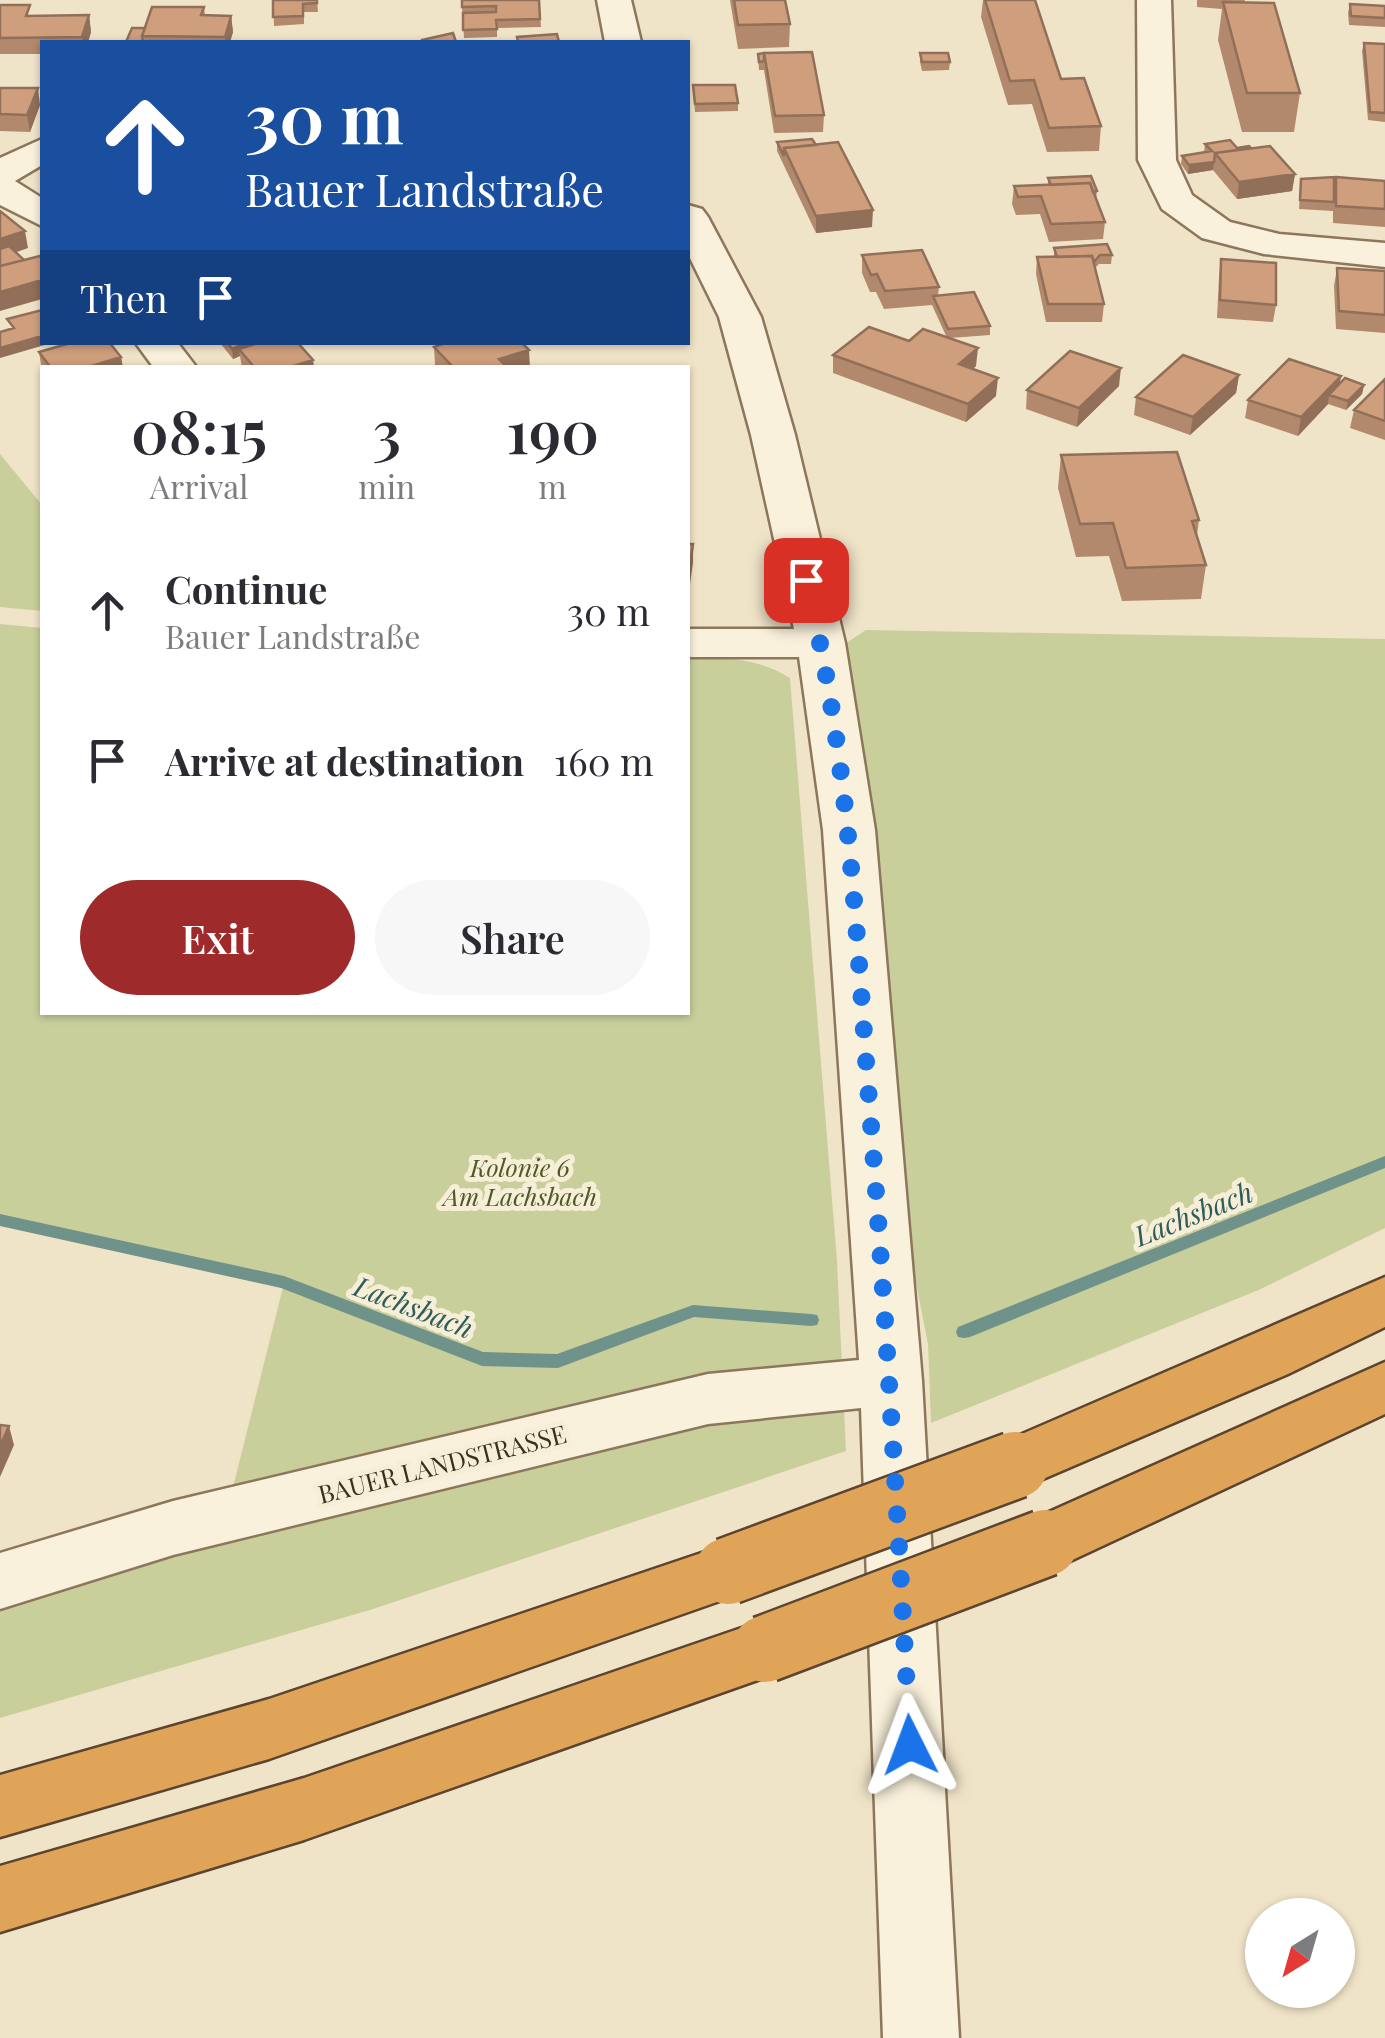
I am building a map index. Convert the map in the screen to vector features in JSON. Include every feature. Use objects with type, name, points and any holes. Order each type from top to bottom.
[{"type":"highway","points":[[0,1806],[268,1730],[728,1571],[1015,1464],[1266,1357],[1385,1300]]},
{"type":"highway","points":[[0,1899],[304,1809],[765,1649],[1045,1542],[1385,1386]]},
{"type":"street","points":[[614,0],[622,40]]},
{"type":"street","points":[[1154,0],[1157,160],[1176,201],[1216,230],[1278,246],[1385,255]]},
{"type":"street","points":[[0,174],[40,151]]},
{"type":"street","points":[[0,189],[40,213]]},
{"type":"street","points":[[690,221],[740,317],[774,436],[821,643],[850,830],[896,1467],[921,2038]]},
{"type":"street","points":[[157,345],[174,365]]},
{"type":"street","points":[[690,643],[821,643]]},
{"type":"street","name":"BAUER LANDSTRASSE","points":[[0,1581],[173,1528],[708,1399],[890,1381]]},
{"type":"green space","points":[[0,454],[40,503],[40,611],[0,607]]},
{"type":"green space","name":"Kolonie 6 Am Lachsbach","points":[[0,624],[40,628],[40,1015],[690,1015],[690,659],[753,662],[790,678],[837,1261],[846,1451],[370,1610],[0,1718],[0,1612],[219,1543],[284,1283],[0,1220]]},
{"type":"green space","points":[[866,630],[1385,639],[1385,1228],[1261,1289],[931,1423],[928,1344],[915,1278],[870,831],[843,645]]},
{"type":"building","points":[[273,0],[317,3],[303,4],[303,16],[273,17]]},
{"type":"building","points":[[462,0],[539,0],[540,19],[496,20],[497,29],[463,30],[463,13],[496,12],[496,6],[462,7]]},
{"type":"building","points":[[734,0],[785,0],[790,24],[738,25]]},
{"type":"building","points":[[985,0],[1035,0],[1061,79],[1084,78],[1101,126],[1049,128],[1034,80],[1010,81]]},
{"type":"building","points":[[1223,2],[1274,3],[1300,93],[1247,93]]},
{"type":"building","points":[[1350,4],[1385,6],[1385,18],[1351,16]]},
{"type":"building","points":[[0,5],[30,5],[26,16],[89,15],[82,37],[0,38]]},
{"type":"building","points":[[152,7],[204,7],[201,15],[231,16],[225,37],[142,36]]},
{"type":"building","points":[[132,28],[145,28],[143,40],[127,40]]},
{"type":"building","points":[[453,33],[455,40],[422,40]]},
{"type":"building","points":[[557,34],[558,40],[518,40],[517,37]]},
{"type":"building","points":[[1364,43],[1385,44],[1385,113],[1370,112]]},
{"type":"building","points":[[812,52],[824,115],[775,116],[764,53]]},
{"type":"building","points":[[920,53],[948,53],[950,62],[922,62]]},
{"type":"building","points":[[693,85],[735,85],[738,103],[695,104]]},
{"type":"building","points":[[0,88],[38,88],[27,115],[0,114]]},
{"type":"building","points":[[812,139],[816,145],[784,148],[784,156],[777,142]]},
{"type":"building","points":[[1230,140],[1237,148],[1251,148],[1215,153],[1214,162],[1189,165],[1182,156],[1212,151],[1205,144]]},
{"type":"building","points":[[838,142],[873,210],[816,216],[784,148]]},
{"type":"building","points":[[1270,146],[1295,174],[1239,182],[1215,153]]},
{"type":"building","points":[[1091,176],[1097,191],[1093,192],[1090,183],[1051,185],[1048,178]]},
{"type":"building","points":[[1334,177],[1334,202],[1300,200],[1301,179]]},
{"type":"building","points":[[1336,177],[1385,181],[1385,209],[1336,206]]},
{"type":"building","points":[[1090,183],[1105,222],[1051,224],[1041,196],[1018,197],[1014,186]]},
{"type":"building","points":[[0,211],[25,231],[0,239]]},
{"type":"building","points":[[1107,244],[1112,255],[1100,255],[1094,262],[1092,256],[1057,257],[1054,248]]},
{"type":"building","points":[[9,246],[24,260],[0,266],[0,249]]},
{"type":"building","points":[[922,250],[939,287],[885,291],[877,274],[871,275],[862,255]]},
{"type":"building","points":[[40,256],[40,281],[0,292],[0,266]]},
{"type":"building","points":[[1092,256],[1104,304],[1048,304],[1037,257]]},
{"type":"building","points":[[1221,259],[1276,263],[1276,305],[1220,300]]},
{"type":"building","points":[[1337,268],[1385,271],[1385,315],[1339,311]]},
{"type":"building","points":[[974,292],[990,326],[948,329],[933,296]]},
{"type":"building","points":[[40,311],[40,337],[0,348],[0,332],[14,328],[7,319]]},
{"type":"building","points":[[869,327],[909,341],[923,329],[978,348],[959,364],[998,378],[968,404],[833,355]]},
{"type":"building","points":[[64,345],[111,345],[121,357],[95,365],[49,365],[39,352]]},
{"type":"building","points":[[252,345],[300,345],[313,360],[297,365],[252,365],[239,349]]},
{"type":"building","points":[[524,345],[529,350],[499,359],[505,365],[451,365],[434,347]]},
{"type":"building","points":[[1070,351],[1121,368],[1079,408],[1027,390]]},
{"type":"building","points":[[1183,355],[1239,375],[1193,417],[1136,397]]},
{"type":"building","points":[[1289,359],[1341,376],[1301,417],[1248,400]]},
{"type":"building","points":[[1345,378],[1364,385],[1348,401],[1329,395]]},
{"type":"building","points":[[1385,379],[1385,421],[1354,410]]},
{"type":"building","points":[[1177,452],[1199,520],[1192,521],[1206,565],[1126,568],[1113,523],[1080,524],[1061,455]]},
{"type":"building","points":[[0,1425],[9,1426],[0,1446]]},
{"type":"waterway","name":"Lachsbach","points":[[964,1332],[1385,1162]]},
{"type":"waterway","name":"Lachsbach","points":[[0,1220],[284,1282],[482,1359],[558,1361],[693,1311],[811,1320]]},
{"type":"route","points":[[806,580],[821,643],[850,830],[890,1381],[910,1745]]}]
